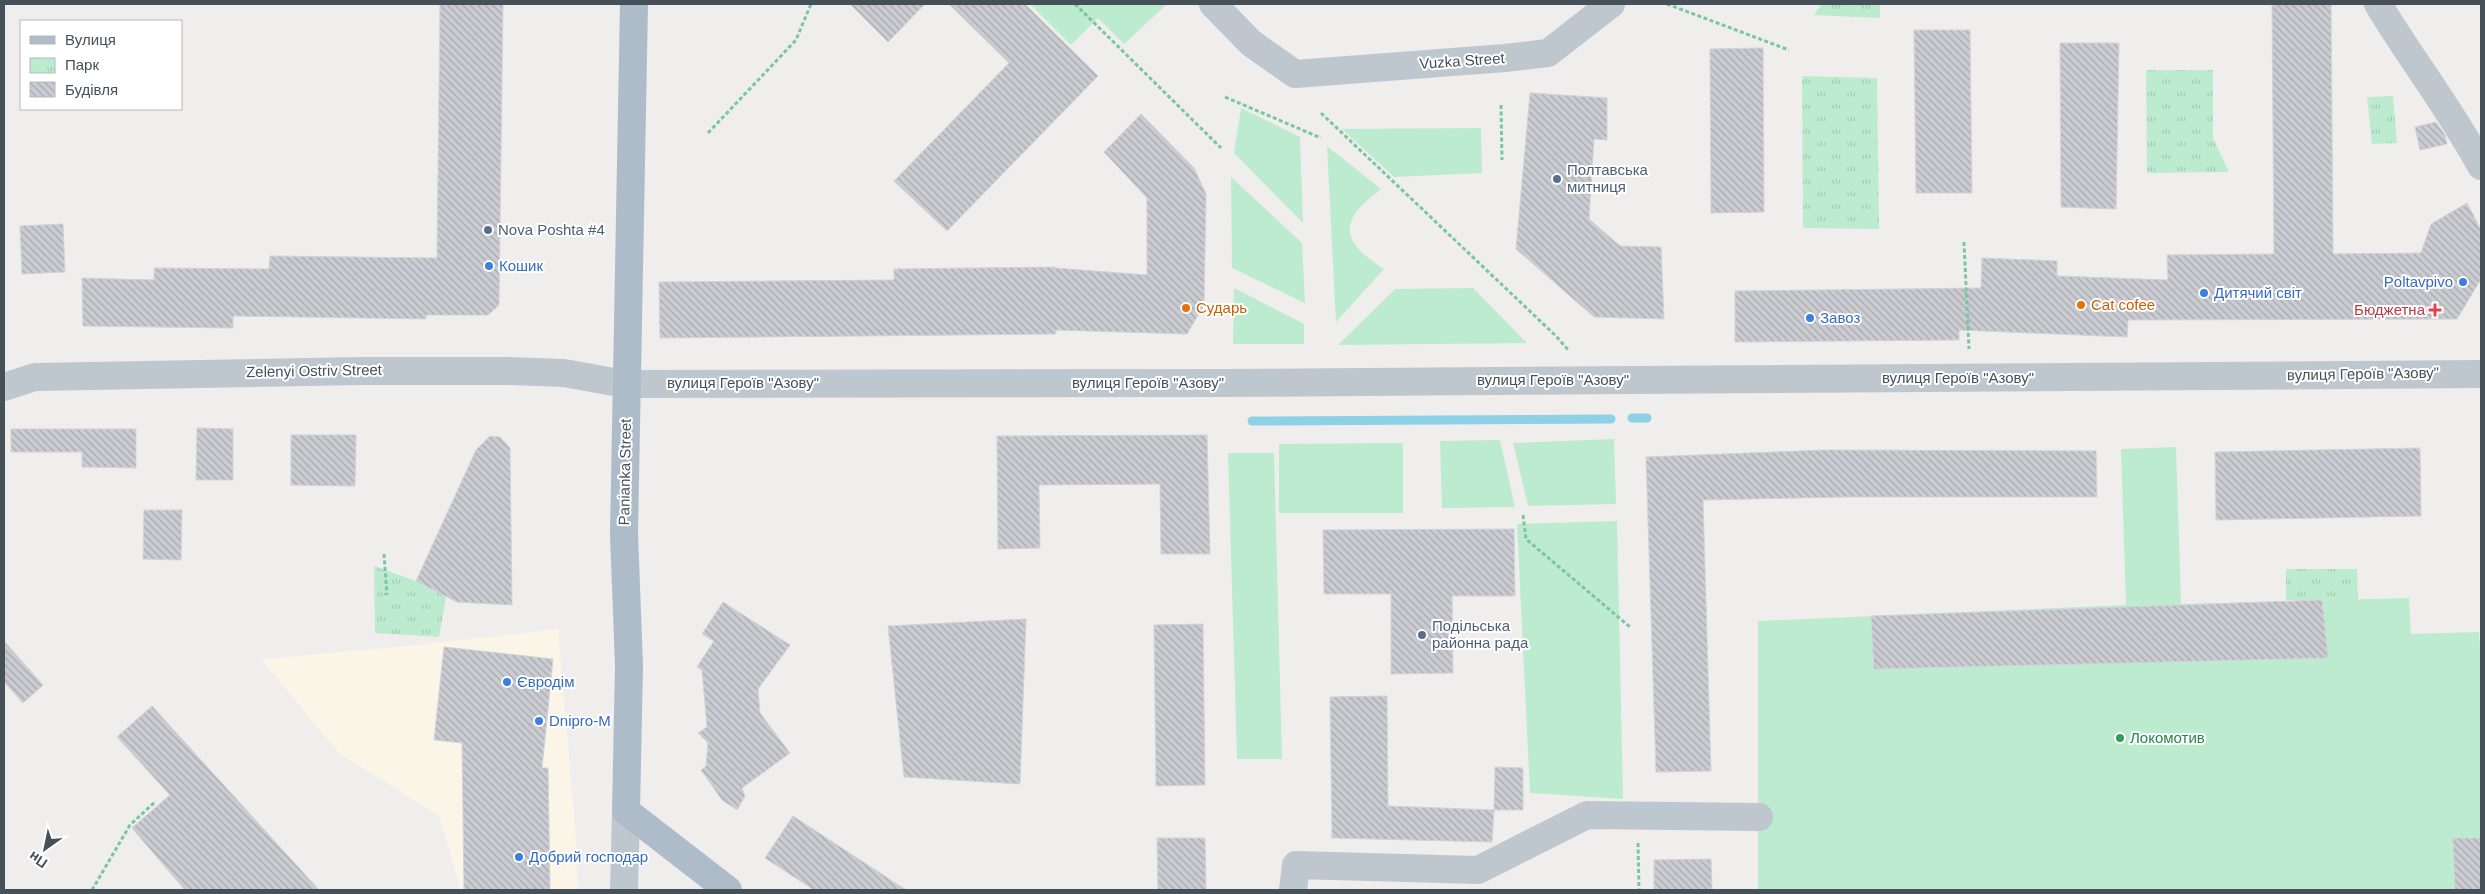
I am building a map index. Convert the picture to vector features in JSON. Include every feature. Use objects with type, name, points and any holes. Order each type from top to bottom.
[{"type":"main road","name":"Panianka Street","points":[[626,811],[629,665],[624,534],[625,384],[634,4]]},
{"type":"main road","points":[[626,811],[728,890]]},
{"type":"street","name":"Vuzka Street","points":[[1213,4],[1251,43],[1296,74],[1548,53],[1611,4]]},
{"type":"street","points":[[2378,4],[2402,45],[2467,140],[2481,166]]},
{"type":"street","name":"Zelenyi Ostriv Street","points":[[4,387],[35,377],[387,370],[564,372],[625,384]]},
{"type":"street","name":"вулиця Героїв \"Азову\"","points":[[625,384],[1225,383],[2481,374]]},
{"type":"street","points":[[624,890],[626,811]]},
{"type":"street","points":[[1293,890],[1296,865],[1478,870],[1587,815],[1759,817]]},
{"type":"path","points":[[708,133],[796,40],[812,4]]},
{"type":"path","points":[[1076,4],[1221,148]]},
{"type":"path","points":[[1667,4],[1789,50]]},
{"type":"path","points":[[1225,97],[1321,138]]},
{"type":"path","points":[[1501,105],[1502,160]]},
{"type":"path","points":[[1321,113],[1556,336],[1569,351]]},
{"type":"path","points":[[1964,242],[1969,357]]},
{"type":"path","points":[[1523,515],[1526,539],[1630,627]]},
{"type":"path","points":[[384,554],[387,595]]},
{"type":"path","points":[[92,890],[130,825],[156,800]]},
{"type":"path","points":[[1637,816],[1639,890]]},
{"type":"shaded area","points":[[558,629],[576,838],[578,890],[461,890],[439,816],[339,753],[261,659],[436,643]]},
{"type":"green space","points":[[1030,4],[1167,4],[1124,44],[1098,18],[1071,45]]},
{"type":"green space","points":[[1821,4],[1880,4],[1880,18],[1814,15]]},
{"type":"green space","points":[[2146,70],[2213,70],[2213,138],[2229,172],[2147,173]]},
{"type":"green space","points":[[1802,76],[1877,78],[1879,229],[1803,228]]},
{"type":"green space","points":[[2393,96],[2397,143],[2372,144],[2367,97]]},
{"type":"green space","points":[[1241,108],[1300,137],[1303,223],[1234,153]]},
{"type":"green space","points":[[1481,128],[1482,173],[1394,177],[1342,129]]},
{"type":"green space","points":[[1327,146],[1381,189],[1357,211],[1351,223],[1350,231],[1352,239],[1362,253],[1384,269],[1336,322]]},
{"type":"green space","points":[[1231,177],[1302,243],[1305,303],[1232,268]]},
{"type":"green space","points":[[1234,288],[1304,324],[1304,344],[1233,344]]},
{"type":"green space","points":[[1473,288],[1527,343],[1338,345],[1395,289]]},
{"type":"green space","points":[[1614,439],[1616,504],[1528,506],[1513,443]]},
{"type":"green space","points":[[1500,440],[1515,507],[1442,508],[1440,441]]},
{"type":"green space","points":[[1403,443],[1403,513],[1279,513],[1279,444]]},
{"type":"green space","name":"Локомотив","points":[[2176,447],[2181,604],[2409,598],[2411,634],[2479,632],[2481,660],[2481,890],[1758,890],[1758,621],[2126,605],[2121,449]]},
{"type":"green space","points":[[1228,453],[1274,453],[1282,759],[1237,759]]},
{"type":"green space","points":[[1617,521],[1623,799],[1530,793],[1517,524]]},
{"type":"green space","points":[[374,566],[416,581],[446,597],[439,637],[375,633]]},
{"type":"green space","points":[[2286,569],[2357,569],[2358,600],[2286,600]]},
{"type":"building","points":[[440,4],[503,4],[499,305],[488,315],[426,315],[426,319],[233,316],[233,328],[83,326],[82,278],[154,280],[154,268],[269,269],[270,256],[437,258]]},
{"type":"building","points":[[850,4],[925,4],[888,42]]},
{"type":"building","points":[[949,4],[1025,4],[1098,76],[947,231],[894,181],[1009,63]]},
{"type":"building","points":[[2272,4],[2331,4],[2333,254],[2421,253],[2431,224],[2467,203],[2481,230],[2481,279],[2457,319],[2128,320],[2127,337],[1959,330],[1959,340],[1735,342],[1735,291],[1981,288],[1982,258],[2057,261],[2057,276],[2168,280],[2167,255],[2274,254]]},
{"type":"building","points":[[1914,30],[1970,30],[1972,193],[1916,193]]},
{"type":"building","points":[[2060,43],[2119,43],[2116,209],[2061,207]]},
{"type":"building","points":[[1763,48],[1764,212],[1711,213],[1710,49]]},
{"type":"building","name":"Полтавська митниця","points":[[1530,93],[1607,98],[1607,140],[1594,139],[1589,219],[1620,246],[1661,247],[1664,319],[1594,317],[1516,249]]},
{"type":"building","points":[[1141,114],[1194,168],[1206,194],[1204,305],[1187,334],[1056,330],[1056,334],[660,338],[659,282],[894,280],[894,269],[1055,267],[1147,275],[1147,198],[1104,152]]},
{"type":"building","points":[[2436,122],[2445,135],[2447,144],[2420,150],[2415,127]]},
{"type":"building","points":[[63,224],[65,272],[22,274],[20,226]]},
{"type":"building","points":[[197,428],[233,429],[233,480],[196,480]]},
{"type":"building","points":[[11,429],[136,429],[136,468],[82,467],[82,452],[11,452]]},
{"type":"building","points":[[291,435],[356,435],[355,486],[291,485]]},
{"type":"building","points":[[1207,435],[1210,554],[1161,554],[1160,484],[1039,485],[1040,548],[998,549],[997,436]]},
{"type":"building","points":[[490,436],[500,437],[510,448],[512,605],[457,602],[416,581],[476,450]]},
{"type":"building","points":[[2420,448],[2421,516],[2216,520],[2215,452]]},
{"type":"building","points":[[1825,450],[2096,451],[2097,497],[1846,497],[1703,500],[1711,771],[1656,772],[1646,457]]},
{"type":"building","points":[[144,510],[182,510],[181,560],[143,559]]},
{"type":"building","name":"Подільська районна рада","points":[[1514,529],[1515,596],[1452,596],[1453,673],[1391,674],[1391,594],[1324,594],[1323,530]]},
{"type":"building","points":[[2322,600],[2328,658],[1874,669],[1871,616]]},
{"type":"building","points":[[723,602],[790,645],[758,689],[760,713],[790,753],[742,788],[745,796],[737,810],[722,800],[701,770],[706,766],[708,743],[698,733],[707,727],[702,670],[697,667],[714,641],[702,634]]},
{"type":"building","points":[[1026,619],[1020,784],[904,777],[888,626]]},
{"type":"building","points":[[1203,624],[1205,785],[1156,786],[1154,625]]},
{"type":"building","points":[[4,641],[43,685],[23,703],[4,682]]},
{"type":"building","points":[[444,647],[553,659],[542,768],[548,768],[550,890],[464,890],[462,743],[434,740]]},
{"type":"building","points":[[1387,696],[1388,806],[1494,810],[1492,842],[1332,838],[1330,697]]},
{"type":"building","points":[[152,706],[319,890],[185,890],[132,828],[170,795],[117,737]]},
{"type":"building","points":[[1495,767],[1523,768],[1523,810],[1494,810]]},
{"type":"building","points":[[793,816],[906,890],[814,890],[765,858]]},
{"type":"building","points":[[1157,838],[1205,838],[1206,890],[1158,890]]},
{"type":"building","points":[[2453,838],[2481,838],[2481,890],[2455,890]]},
{"type":"building","points":[[1711,859],[1712,890],[1654,890],[1654,860]]},
{"type":"waterway","points":[[1632,418],[1647,418]]},
{"type":"waterway","points":[[1252,421],[1611,419]]},
{"type":"place","name":"Полтавська митниця","points":[[1557,179]]},
{"type":"place","name":"Nova Poshta #4","points":[[488,230]]},
{"type":"place","name":"Кошик","points":[[489,266]]},
{"type":"place","name":"Poltavpivo","points":[[2463,282]]},
{"type":"place","name":"Дитячий світ","points":[[2204,293]]},
{"type":"place","name":"Cat cofee","points":[[2081,305]]},
{"type":"place","name":"Сударь","points":[[1186,308]]},
{"type":"place","name":"Бюджетна","points":[[2435,310]]},
{"type":"place","name":"Завоз","points":[[1810,318]]},
{"type":"place","name":"Подільська районна рада","points":[[1422,635]]},
{"type":"place","name":"Євродім","points":[[507,682]]},
{"type":"place","name":"Dnipro-M","points":[[539,721]]},
{"type":"place","name":"Локомотив","points":[[2120,738]]},
{"type":"place","name":"Добрий господар","points":[[519,857]]}]
